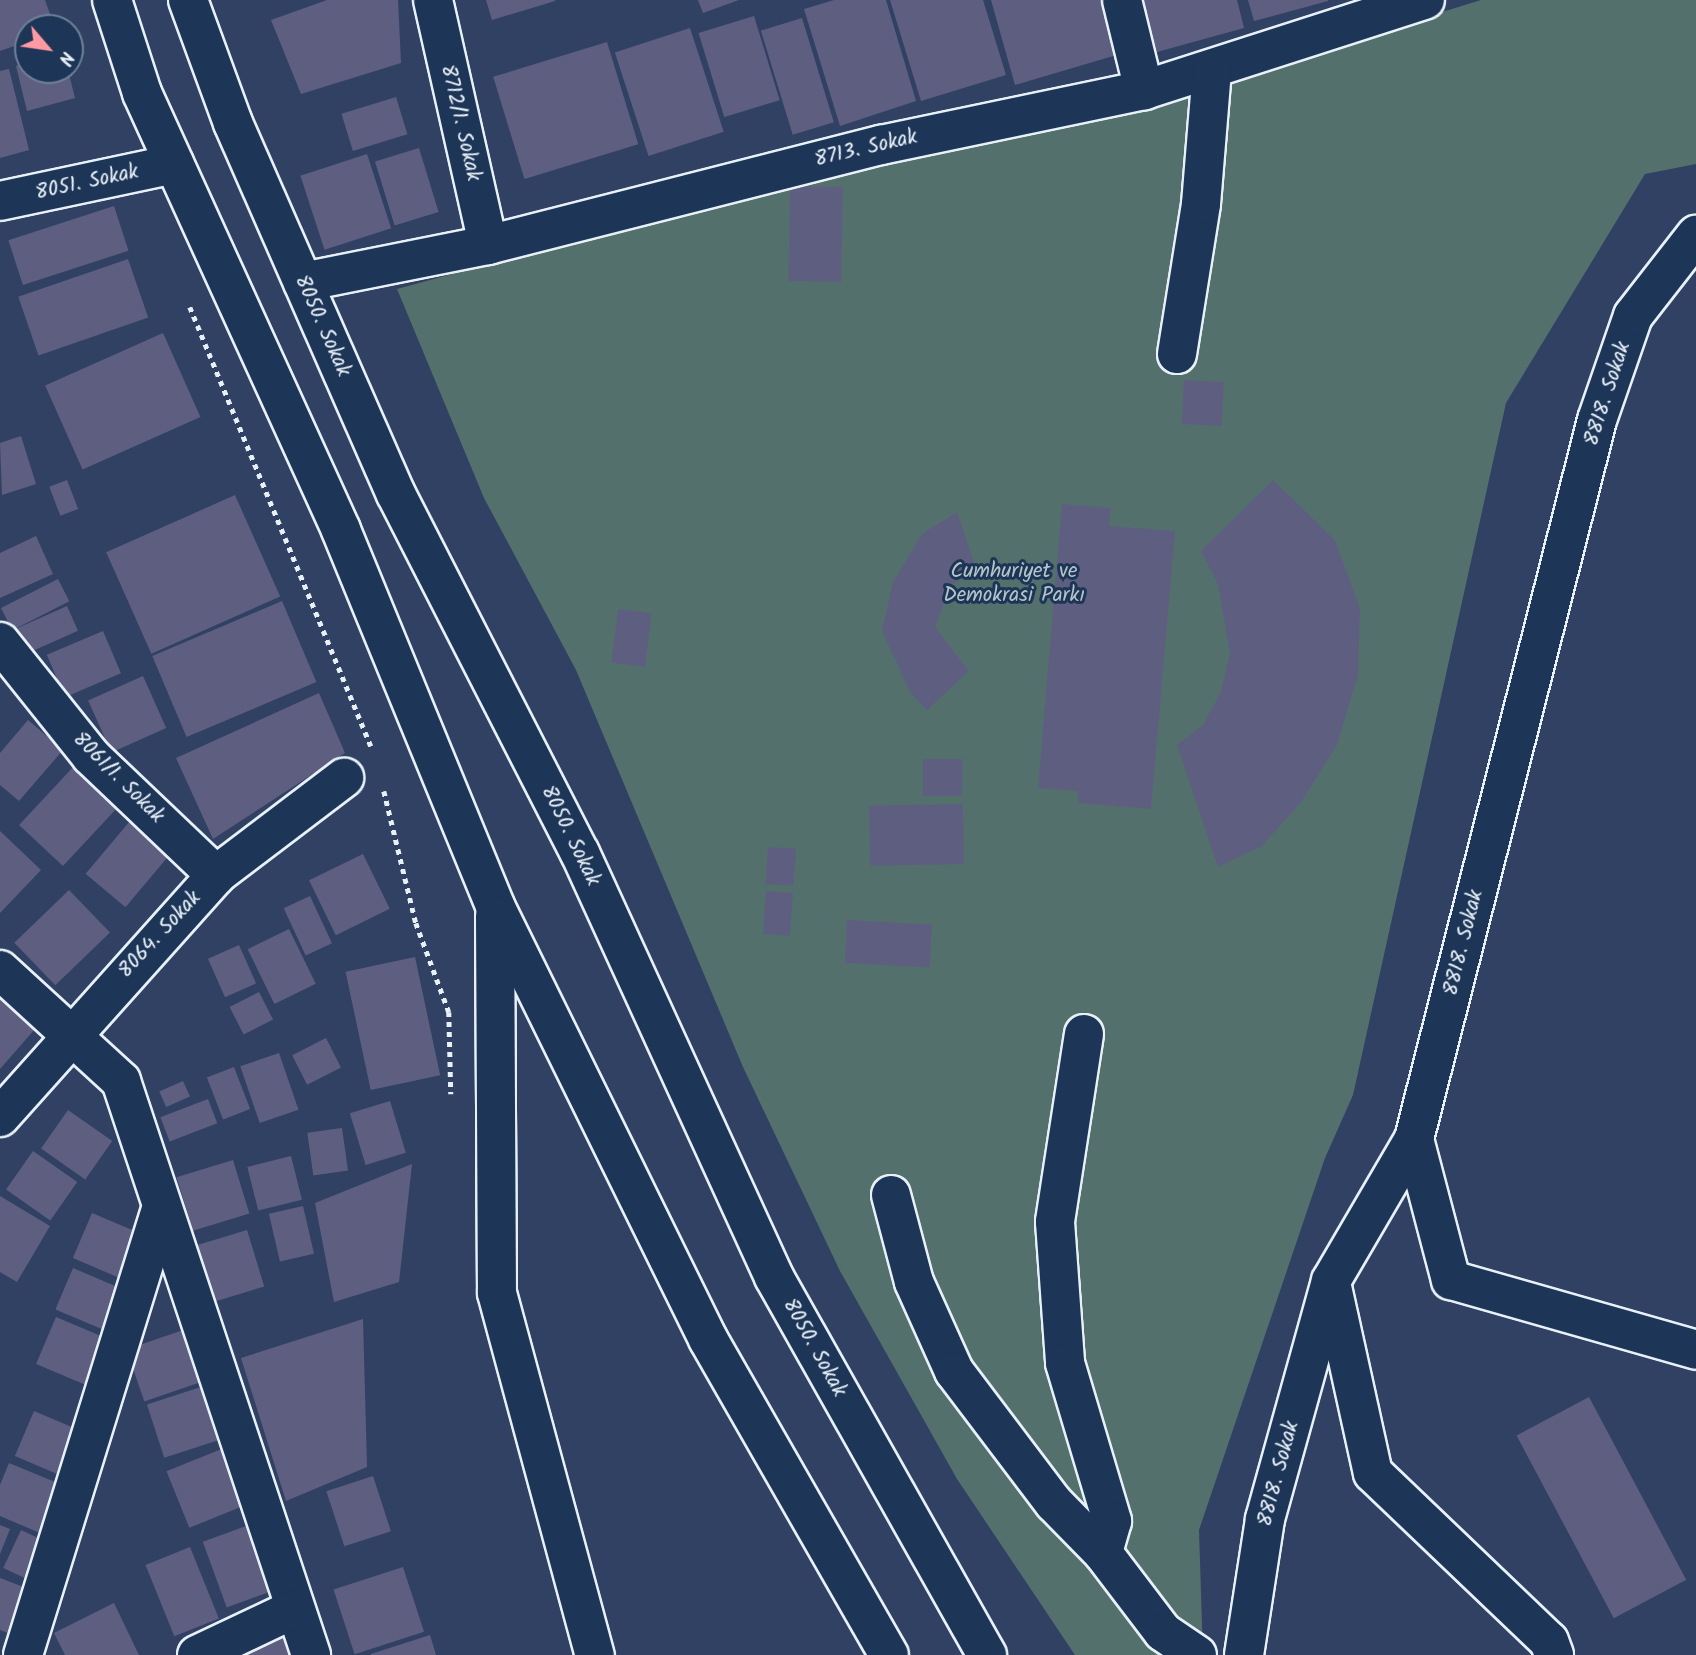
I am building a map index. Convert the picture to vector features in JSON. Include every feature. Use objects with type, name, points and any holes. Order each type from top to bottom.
[{"type":"street","points":[[112,0],[174,164],[341,530],[495,906],[708,1339],[889,1655]]},
{"type":"street","name":"8050. Sokak","points":[[188,0],[233,123],[396,494],[580,853],[774,1277],[987,1655]]},
{"type":"street","name":"8712/1. Sokak","points":[[433,0],[488,246]]},
{"type":"street","points":[[1122,0],[1144,90]]},
{"type":"street","name":"8713. Sokak","points":[[303,282],[488,246],[881,145],[1144,90],[1425,0]]},
{"type":"street","points":[[1177,354],[1201,204],[1212,69]]},
{"type":"street","name":"8051. Sokak","points":[[0,201],[174,164]]},
{"type":"street","name":"8818. Sokak","points":[[1244,1655],[1265,1519],[1331,1281],[1414,1139],[1597,420],[1633,316],[1696,235]]},
{"type":"street","name":"8061/1. Sokak","points":[[0,642],[91,756],[216,875]]},
{"type":"street","name":"8064. Sokak","points":[[0,1116],[216,875],[360,769]]},
{"type":"street","points":[[495,906],[497,1293],[595,1655]]},
{"type":"street","points":[[0,970],[68,1039],[121,1081],[161,1210],[311,1655]]},
{"type":"street","points":[[1084,1034],[1055,1222],[1065,1363],[1112,1521],[1103,1553]]},
{"type":"street","points":[[1414,1139],[1451,1280],[1696,1350]]},
{"type":"street","points":[[891,1195],[914,1282],[954,1371],[1054,1503],[1103,1553],[1163,1632],[1197,1655]]},
{"type":"street","points":[[23,1655],[161,1210]]},
{"type":"street","points":[[1331,1281],[1373,1473],[1549,1641],[1554,1655]]},
{"type":"street","points":[[197,1655],[294,1609]]},
{"type":"path","points":[[187,298],[449,1012],[451,1105]]},
{"type":"green space","name":"Cumhuriyet ve Demokrasi Parkı","points":[[1481,0],[1696,0],[1696,164],[1645,174],[1506,403],[1353,1095],[1325,1158],[1199,1530],[1203,1655],[1075,1655],[957,1479],[840,1271],[743,1067],[576,670],[484,498],[397,289],[740,196],[1090,121]]},
{"type":"building","points":[[0,0],[45,0],[50,14],[14,14],[14,46],[0,51]]},
{"type":"building","points":[[327,0],[398,0],[401,63],[301,94],[271,20]]},
{"type":"building","points":[[486,0],[555,0],[555,1],[492,20]]},
{"type":"building","points":[[698,0],[739,0],[703,13]]},
{"type":"building","points":[[834,0],[886,0],[916,101],[840,126],[804,9]]},
{"type":"building","points":[[890,0],[983,0],[1006,75],[921,101]]},
{"type":"building","points":[[991,0],[1104,0],[1120,54],[1015,85]]},
{"type":"building","points":[[1143,0],[1237,0],[1244,28],[1157,52]]},
{"type":"building","points":[[1248,0],[1328,0],[1328,1],[1254,21]]},
{"type":"building","points":[[754,16],[780,100],[724,117],[699,33]]},
{"type":"building","points":[[802,18],[834,122],[793,135],[761,31]]},
{"type":"building","points":[[690,28],[724,132],[649,156],[615,52]]},
{"type":"building","points":[[607,42],[638,144],[524,179],[493,77]]},
{"type":"building","points":[[9,69],[29,150],[0,158],[0,71]]},
{"type":"building","points":[[20,84],[72,84],[75,98],[27,111]]},
{"type":"building","points":[[396,97],[407,134],[353,151],[341,114]]},
{"type":"building","points":[[419,148],[439,212],[395,226],[375,161]]},
{"type":"building","points":[[367,154],[391,228],[325,250],[300,176]]},
{"type":"building","points":[[790,186],[843,187],[841,282],[788,281]]},
{"type":"building","points":[[114,206],[129,251],[23,285],[8,240]]},
{"type":"building","points":[[128,259],[148,318],[39,355],[18,297]]},
{"type":"building","points":[[163,333],[200,417],[83,470],[45,385]]},
{"type":"building","points":[[1184,380],[1224,382],[1222,426],[1182,424]]},
{"type":"building","points":[[21,436],[36,484],[2,495],[0,443]]},
{"type":"building","points":[[67,480],[78,509],[60,516],[49,487]]},
{"type":"building","points":[[1273,480],[1335,540],[1360,609],[1358,675],[1337,745],[1301,802],[1262,846],[1218,867],[1177,745],[1203,725],[1221,691],[1230,653],[1218,585],[1201,551]]},
{"type":"building","points":[[235,495],[280,596],[151,654],[106,552]]},
{"type":"building","points":[[1062,504],[1111,508],[1109,526],[1175,531],[1151,809],[1078,803],[1078,791],[1038,788]]},
{"type":"building","points":[[957,512],[977,571],[951,585],[935,627],[969,671],[927,710],[910,692],[882,631],[893,582],[922,534]]},
{"type":"building","points":[[36,536],[53,574],[0,598],[0,553]]},
{"type":"building","points":[[58,579],[69,601],[12,630],[1,608]]},
{"type":"building","points":[[282,601],[316,682],[187,737],[152,656]]},
{"type":"building","points":[[67,606],[78,631],[24,655],[13,630]]},
{"type":"building","points":[[618,609],[652,613],[645,667],[611,663]]},
{"type":"building","points":[[103,631],[121,673],[65,697],[47,655]]},
{"type":"building","points":[[143,676],[166,728],[111,752],[88,700]]},
{"type":"building","points":[[319,693],[345,753],[213,839],[176,758]]},
{"type":"building","points":[[28,720],[63,750],[19,801],[0,785],[0,753]]},
{"type":"building","points":[[923,759],[962,759],[962,796],[923,796]]},
{"type":"building","points":[[75,765],[119,806],[63,866],[19,825]]},
{"type":"building","points":[[963,804],[964,864],[870,866],[869,806]]},
{"type":"building","points":[[130,821],[170,854],[125,907],[86,874]]},
{"type":"building","points":[[0,831],[41,870],[0,913]]},
{"type":"building","points":[[768,847],[796,849],[793,886],[765,884]]},
{"type":"building","points":[[363,854],[390,909],[336,935],[309,880]]},
{"type":"building","points":[[69,890],[110,932],[55,985],[14,943]]},
{"type":"building","points":[[766,891],[793,893],[790,936],[763,934]]},
{"type":"building","points":[[310,896],[332,943],[306,955],[284,908]]},
{"type":"building","points":[[847,920],[932,924],[930,967],[845,963]]},
{"type":"building","points":[[289,929],[316,984],[274,1004],[248,949]]},
{"type":"building","points":[[239,945],[256,983],[225,997],[208,959]]},
{"type":"building","points":[[415,957],[440,1075],[371,1090],[346,972]]},
{"type":"building","points":[[259,992],[273,1020],[244,1035],[230,1007]]},
{"type":"building","points":[[0,999],[35,1029],[0,1069]]},
{"type":"building","points":[[326,1038],[341,1067],[307,1085],[292,1055]]},
{"type":"building","points":[[279,1053],[299,1110],[260,1123],[240,1066]]},
{"type":"building","points":[[234,1067],[250,1109],[223,1119],[207,1077]]},
{"type":"building","points":[[183,1081],[190,1097],[166,1107],[159,1092]]},
{"type":"building","points":[[208,1099],[217,1123],[170,1142],[160,1117]]},
{"type":"building","points":[[390,1101],[406,1153],[366,1165],[350,1113]]},
{"type":"building","points":[[68,1110],[112,1141],[85,1179],[41,1149]]},
{"type":"building","points":[[342,1128],[348,1171],[313,1175],[307,1133]]},
{"type":"building","points":[[33,1151],[77,1182],[50,1220],[6,1190]]},
{"type":"building","points":[[291,1156],[302,1200],[258,1211],[247,1167]]},
{"type":"building","points":[[233,1160],[249,1214],[193,1231],[177,1177]]},
{"type":"building","points":[[412,1164],[399,1282],[334,1302],[315,1203]]},
{"type":"building","points":[[0,1196],[50,1226],[17,1282],[0,1272]]},
{"type":"building","points":[[303,1206],[314,1254],[280,1262],[269,1214]]},
{"type":"building","points":[[92,1213],[142,1234],[123,1279],[73,1258]]},
{"type":"building","points":[[247,1230],[264,1286],[212,1303],[194,1246]]},
{"type":"building","points":[[73,1268],[120,1288],[102,1329],[55,1309]]},
{"type":"building","points":[[56,1317],[106,1338],[86,1385],[36,1364]]},
{"type":"building","points":[[363,1319],[367,1467],[286,1501],[241,1358]]},
{"type":"building","points":[[186,1329],[204,1381],[144,1402],[126,1350]]},
{"type":"building","points":[[204,1386],[221,1439],[164,1458],[147,1405]]},
{"type":"building","points":[[1589,1397],[1686,1580],[1614,1618],[1517,1435]]},
{"type":"building","points":[[34,1411],[83,1432],[64,1477],[15,1456]]},
{"type":"building","points":[[224,1448],[247,1505],[189,1528],[167,1471]]},
{"type":"building","points":[[9,1463],[60,1484],[40,1533],[0,1516],[0,1485]]},
{"type":"building","points":[[373,1476],[391,1531],[344,1546],[326,1491]]},
{"type":"building","points":[[0,1525],[10,1529],[0,1554]]},
{"type":"building","points":[[246,1526],[270,1592],[227,1608],[203,1542]]},
{"type":"building","points":[[21,1530],[45,1541],[27,1579],[3,1568]]},
{"type":"building","points":[[190,1547],[219,1618],[174,1636],[145,1565]]},
{"type":"building","points":[[403,1567],[424,1632],[355,1654],[334,1590]]},
{"type":"building","points":[[0,1578],[34,1591],[16,1636],[0,1630]]},
{"type":"building","points":[[114,1603],[139,1655],[65,1655],[54,1633]]},
{"type":"building","points":[[290,1634],[299,1655],[238,1655]]},
{"type":"building","points":[[430,1635],[436,1655],[371,1655],[371,1654]]}]
